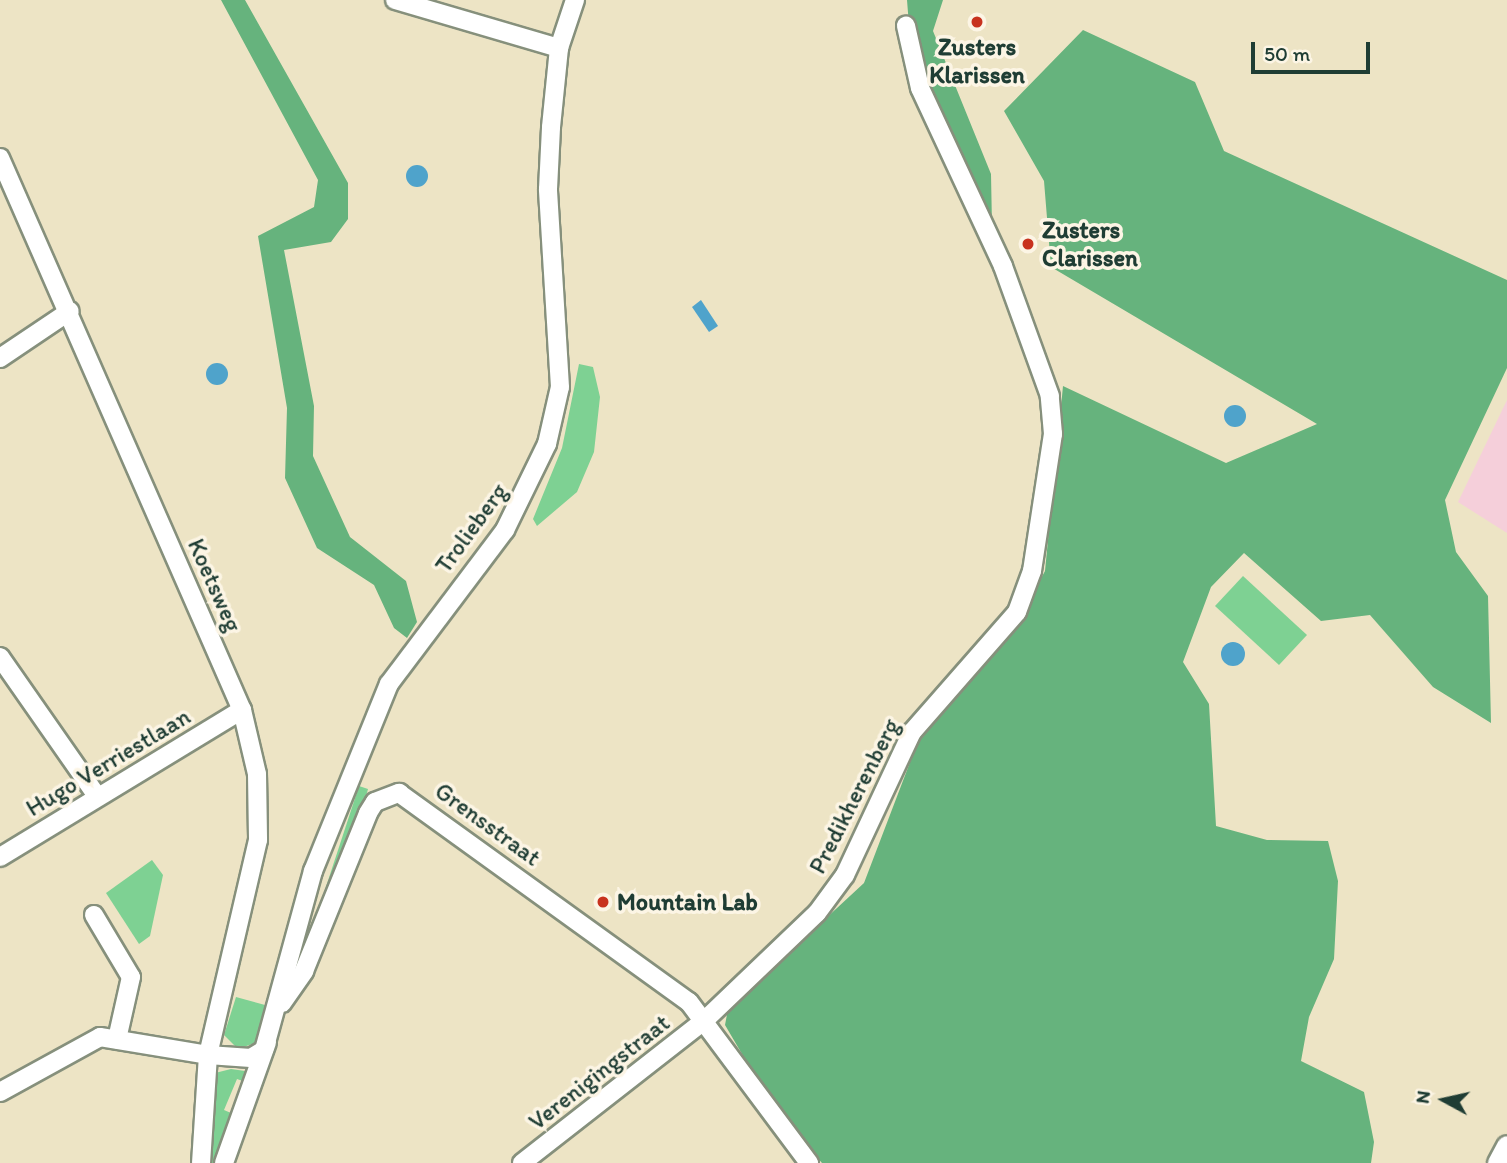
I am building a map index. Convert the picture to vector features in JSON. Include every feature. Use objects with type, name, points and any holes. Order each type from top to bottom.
[{"type":"main road","points":[[1498,1163],[1507,1146]]},
{"type":"street","points":[[395,0],[559,48]]},
{"type":"street","name":"Trolieberg","points":[[264,1050],[313,871],[389,684],[505,530],[547,444],[560,387],[548,189],[559,48],[575,0]]},
{"type":"street","name":"Predikherenberg","points":[[706,1019],[817,913],[845,875],[912,732],[1017,611],[1031,571],[1053,435],[1050,396],[1003,266],[920,88],[905,26]]},
{"type":"street","name":"Koetsweg","points":[[0,158],[242,710],[257,774],[258,840],[208,1055],[201,1163]]},
{"type":"street","points":[[0,358],[69,311]]},
{"type":"street","points":[[0,657],[97,796]]},
{"type":"street","name":"Hugo Verriestlaan","points":[[0,857],[242,710]]},
{"type":"street","name":"Grensstraat","points":[[224,1163],[262,1069],[264,1050],[368,813],[375,802],[399,793],[706,1019],[809,1163]]},
{"type":"street","points":[[94,915],[131,977],[117,1039]]},
{"type":"street","name":"Verenigingstraat","points":[[522,1163],[706,1019]]},
{"type":"street","points":[[0,1092],[83,1042],[117,1039],[208,1055],[251,1058],[264,1050]]},
{"type":"shaded area","points":[[1507,400],[1507,533],[1458,502]]},
{"type":"green space","points":[[221,0],[245,0],[348,183],[348,219],[331,242],[284,250],[314,406],[313,456],[350,537],[406,581],[417,622],[407,638],[394,628],[374,585],[317,548],[285,478],[287,408],[258,236],[314,207],[318,180]]},
{"type":"green space","points":[[907,0],[943,0],[933,31],[991,174],[992,226],[911,51]]},
{"type":"green space","points":[[1083,30],[1195,82],[1224,151],[1507,280],[1507,368],[1445,500],[1456,552],[1488,596],[1491,723],[1433,687],[1370,615],[1321,621],[1244,553],[1211,587],[1183,662],[1209,704],[1216,826],[1267,840],[1328,841],[1338,881],[1334,959],[1309,1017],[1301,1061],[1364,1092],[1374,1142],[1371,1163],[822,1163],[776,1112],[725,1025],[728,1009],[864,883],[917,744],[1019,619],[1045,571],[1063,386],[1226,463],[1317,424],[1051,267],[1044,181],[1004,111]]},
{"type":"green space","points":[[579,364],[593,367],[600,397],[594,452],[577,492],[537,526],[533,519],[562,448]]},
{"type":"green space","points":[[1243,576],[1307,635],[1279,665],[1215,606]]},
{"type":"green space","points":[[359,786],[368,789],[361,814],[302,960]]},
{"type":"green space","points":[[152,860],[163,875],[150,936],[139,944],[106,893]]},
{"type":"green space","points":[[236,997],[265,1005],[255,1043],[238,1049],[224,1035]]},
{"type":"green space","points":[[231,1069],[245,1071],[251,1084],[237,1079],[224,1110],[238,1116],[217,1163],[205,1163],[215,1073]]},
{"type":"water","points":[[417,165],[425,168],[428,176],[425,184],[417,187],[409,184],[406,176],[409,168]]},
{"type":"water","points":[[701,300],[718,326],[709,332],[692,307]]},
{"type":"water","points":[[217,363],[227,370],[228,374],[221,384],[217,385],[207,378],[206,374],[213,364]]},
{"type":"water","points":[[1235,405],[1243,408],[1246,416],[1243,424],[1235,427],[1227,424],[1224,416],[1227,408]]},
{"type":"water","points":[[1233,642],[1242,645],[1245,654],[1242,663],[1233,666],[1224,663],[1221,654],[1224,645]]},
{"type":"place","name":"Zusters Klarissen","points":[[977,22]]},
{"type":"place","name":"Zusters Clarissen","points":[[1028,244]]},
{"type":"place","name":"Mountain Lab","points":[[603,902]]}]
